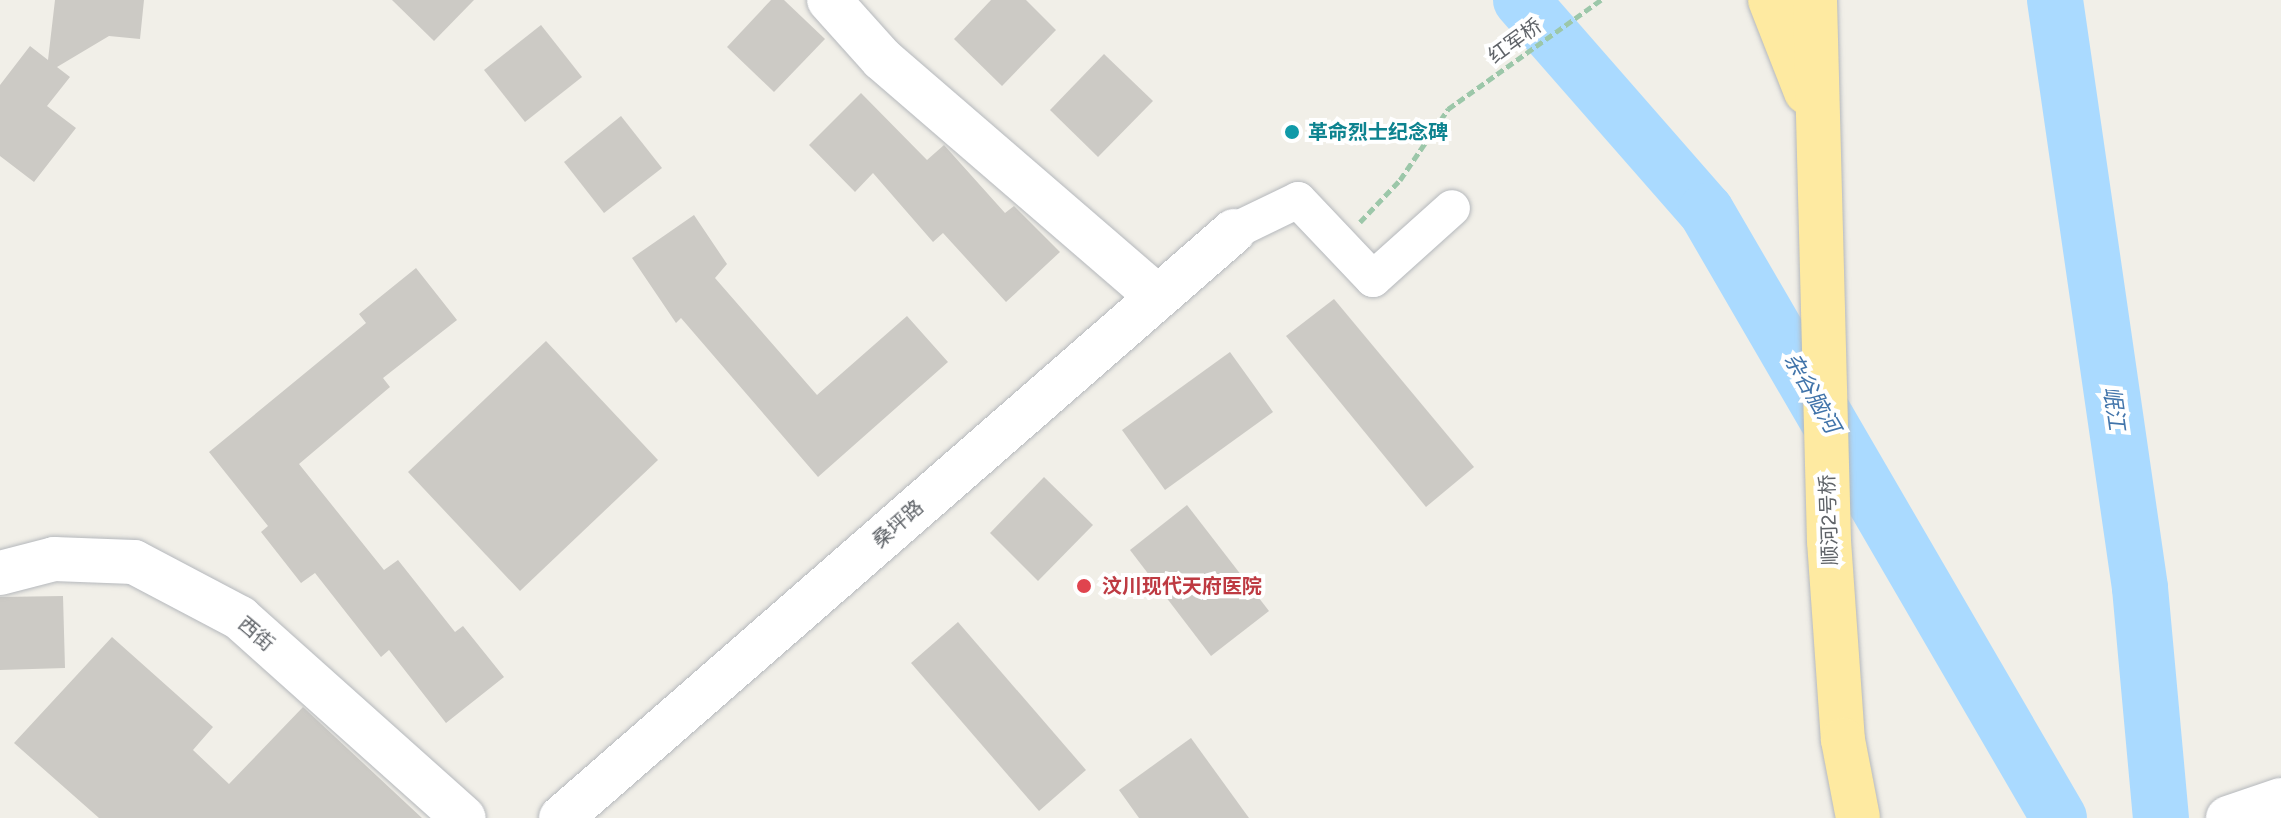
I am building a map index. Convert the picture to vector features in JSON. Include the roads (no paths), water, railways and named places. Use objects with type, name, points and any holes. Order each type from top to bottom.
[{"type":"highway","points":[[1770,0],[1818,125]]},
{"type":"highway","name":"顺河2号桥","points":[[1815,0],[1829,541],[1843,740],[1858,818]]},
{"type":"street","points":[[829,0],[882,59],[1158,297]]},
{"type":"street","points":[[1234,231],[1298,200],[1373,279],[1452,208]]},
{"type":"street","name":"桑坪路","points":[[561,818],[1234,231]]},
{"type":"street","name":"西街","points":[[0,573],[54,559],[134,562],[240,618],[464,818]]},
{"type":"street","points":[[2228,818],[2281,800]]},
{"type":"waterway","name":"杂谷脑河","points":[[1521,0],[1706,211],[2059,818]]},
{"type":"waterway","name":"岷江","points":[[2055,0],[2140,588],[2161,818]]},
{"type":"place","name":"革命烈士纪念碑","points":[[1292,132]]},
{"type":"place","name":"汶川现代天府医院","points":[[1084,586]]}]
